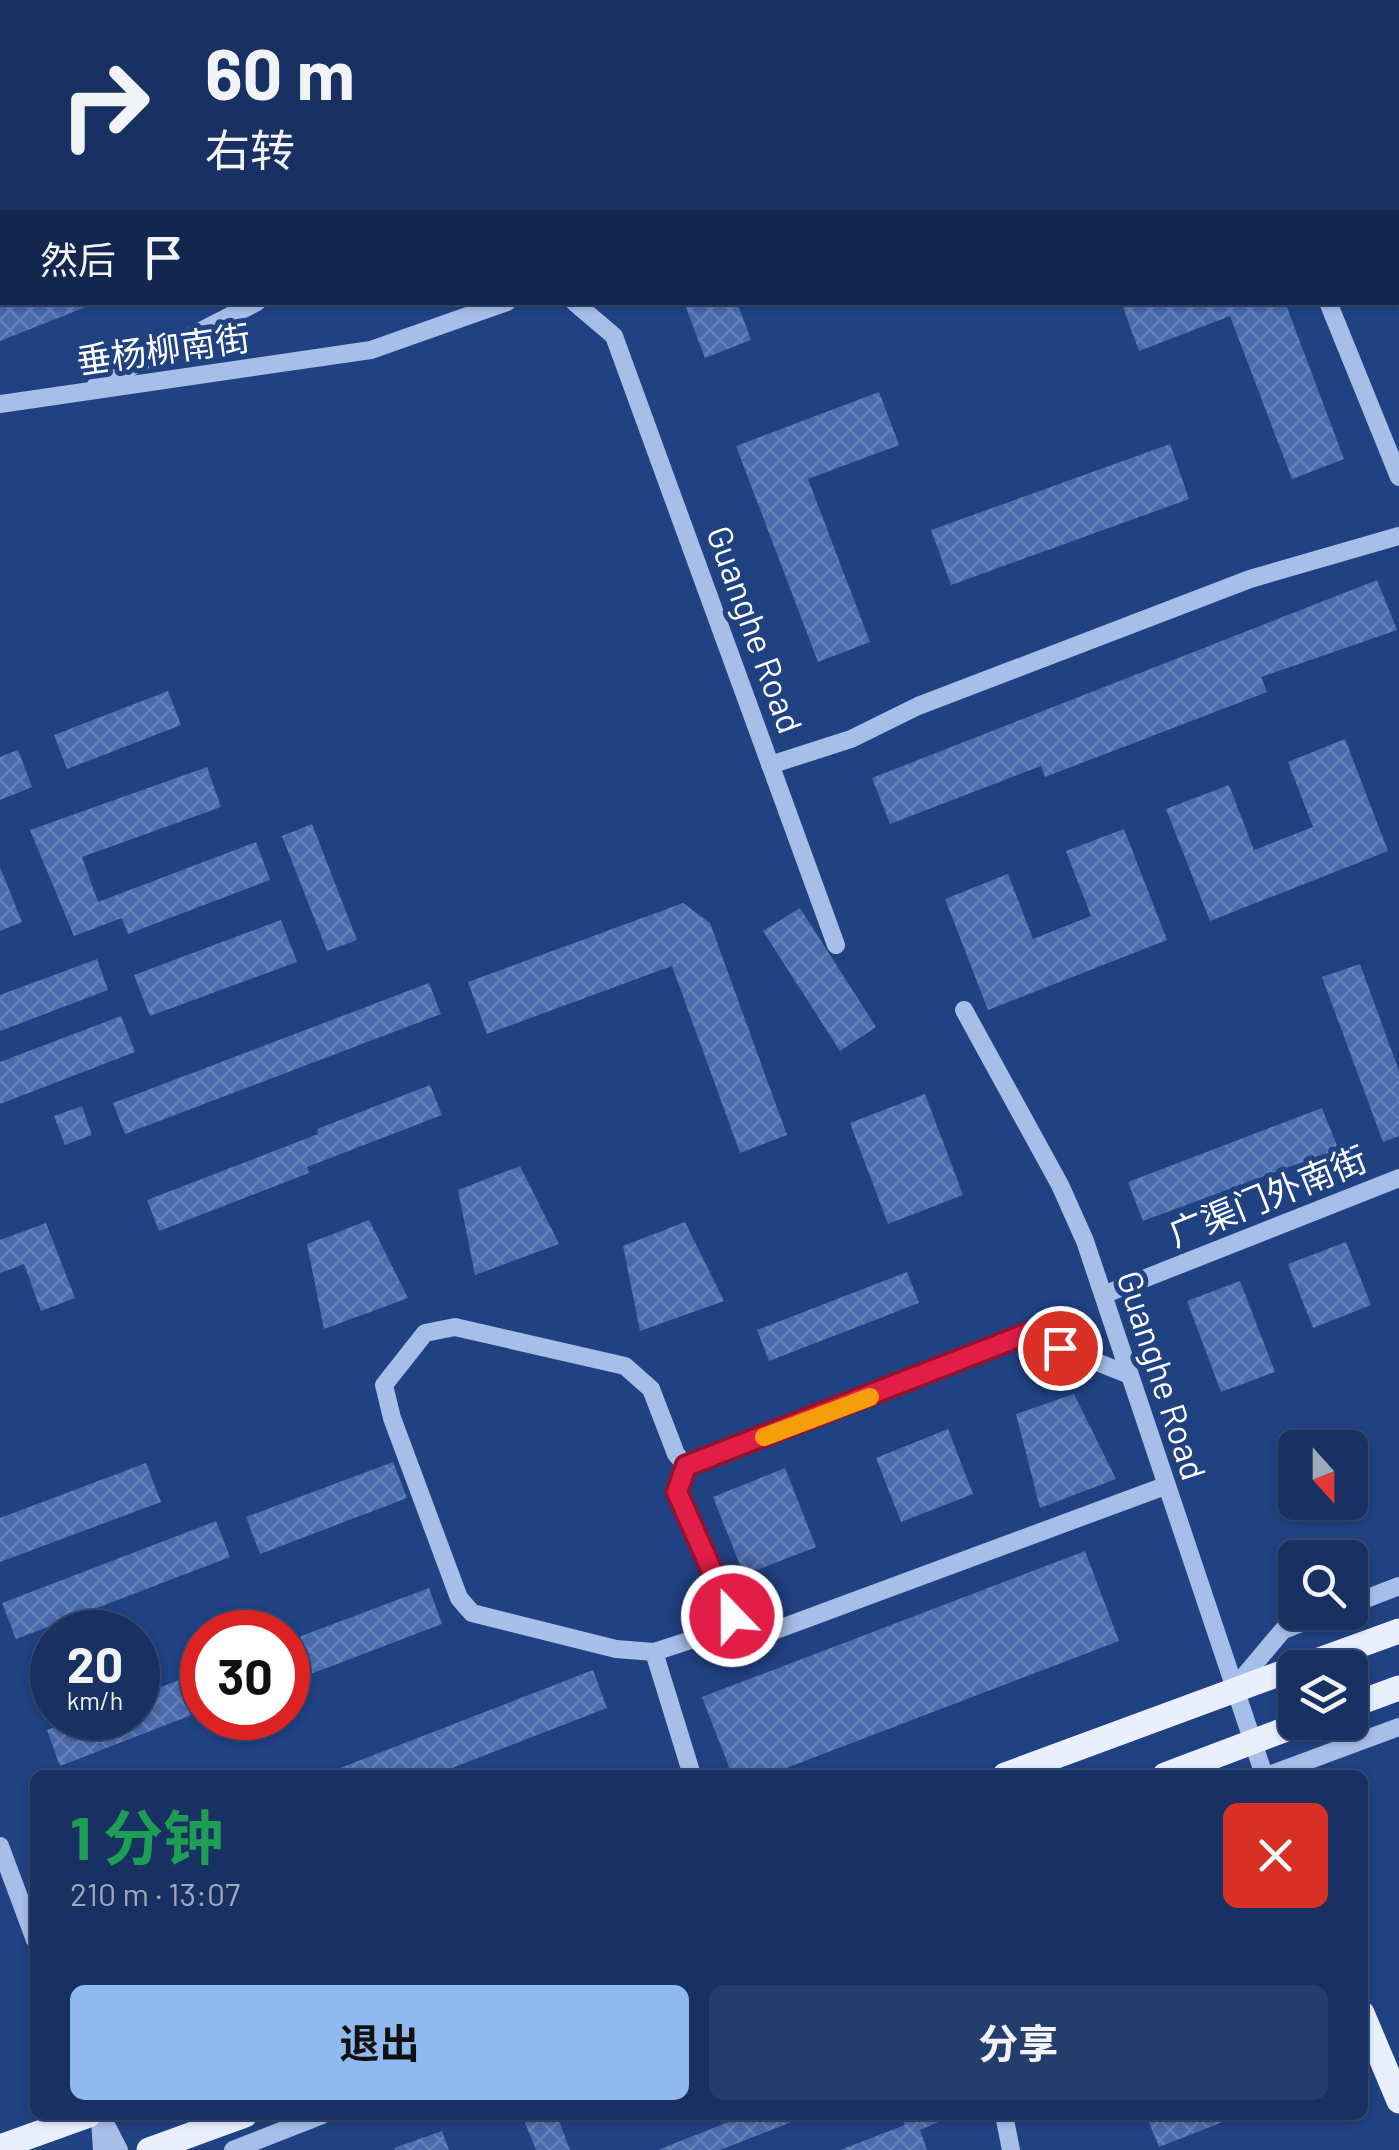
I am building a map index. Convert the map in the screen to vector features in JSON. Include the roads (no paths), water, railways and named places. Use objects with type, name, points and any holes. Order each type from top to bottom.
[{"type":"main road","points":[[1348,1650],[1399,1632]]},
{"type":"main road","points":[[1017,1770],[1278,1674]]},
{"type":"main road","points":[[1368,1699],[1399,1688]]},
{"type":"main road","points":[[1178,1770],[1278,1732]]},
{"type":"main road","points":[[1368,2027],[1399,2101]]},
{"type":"main road","points":[[0,2148],[76,2120]]},
{"type":"main road","points":[[149,2150],[232,2120]]},
{"type":"street","points":[[82,392],[251,305]]},
{"type":"street","name":"垂杨柳南街","points":[[0,404],[371,350],[498,305]]},
{"type":"street","name":"Guanghe Road","points":[[578,305],[614,336],[836,945]]},
{"type":"street","points":[[1329,305],[1399,477]]},
{"type":"street","points":[[770,765],[851,739],[918,706],[1250,579],[1399,536]]},
{"type":"street","name":"Guanghe Road","points":[[964,1010],[1060,1185],[1104,1294],[1233,1690],[1264,1770]]},
{"type":"street","name":"广渠门外南街","points":[[1104,1294],[1399,1178]]},
{"type":"street","points":[[686,1466],[676,1454],[651,1389],[625,1366],[455,1327],[424,1333],[384,1385],[392,1418],[459,1598],[472,1613],[616,1649],[654,1652],[725,1629],[754,1638],[1165,1486]]},
{"type":"street","points":[[725,1629],[732,1616],[727,1600],[677,1492],[686,1466],[1026,1334],[1127,1374]]},
{"type":"street","points":[[1368,1598],[1399,1586]]},
{"type":"street","points":[[1233,1690],[1283,1630]]},
{"type":"street","points":[[654,1652],[690,1770]]},
{"type":"street","points":[[1280,1770],[1399,1727]]},
{"type":"street","points":[[0,1846],[30,1927]]},
{"type":"street","points":[[100,2120],[102,2150]]},
{"type":"street","points":[[103,2120],[119,2150]]},
{"type":"street","points":[[233,2150],[309,2120]]},
{"type":"street","points":[[1005,2120],[1011,2150]]}]
